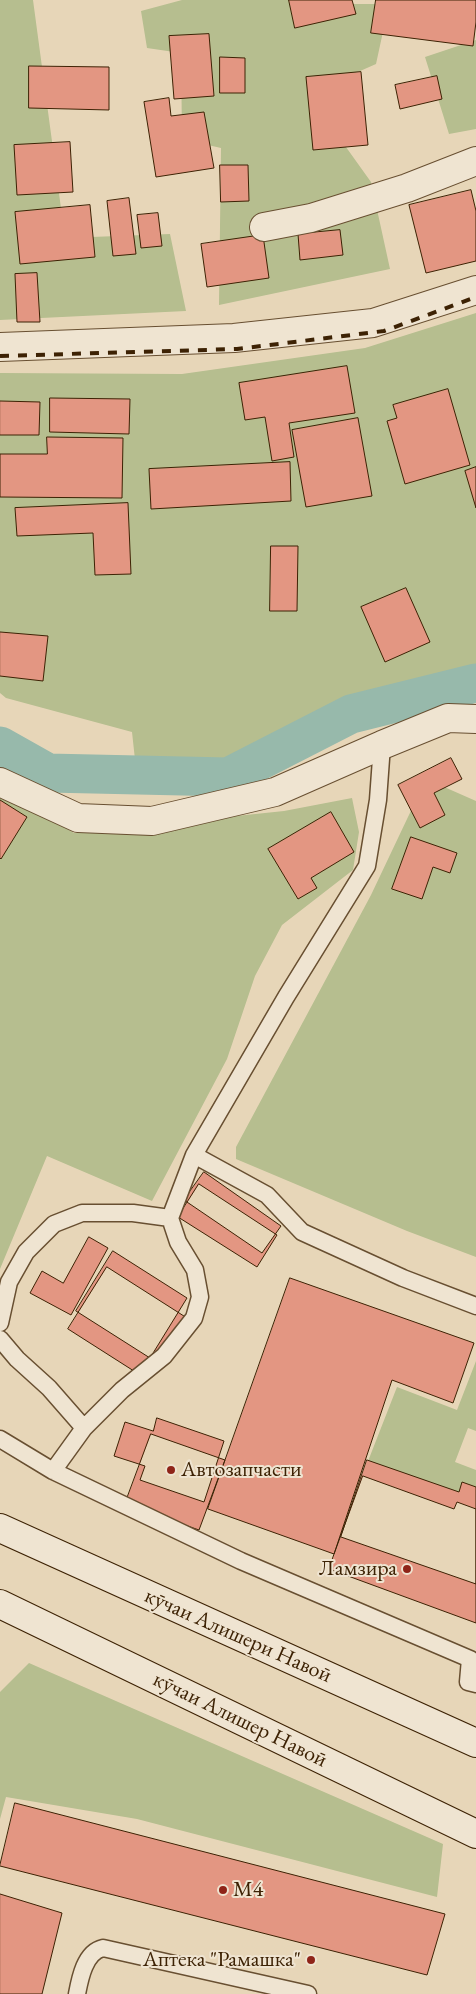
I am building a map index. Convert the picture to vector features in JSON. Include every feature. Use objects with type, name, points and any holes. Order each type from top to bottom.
[{"type":"street","points":[[264,227],[311,218],[407,188],[476,161]]},
{"type":"street","points":[[0,347],[234,338],[373,323],[476,290]]},
{"type":"street","points":[[0,782],[78,818],[152,821],[275,792],[448,718],[476,718]]},
{"type":"street","name":"кӯчаи Алишери Навоӣ","points":[[0,1528],[476,1743]]},
{"type":"street","name":"кӯчаи Алишер Навоӣ","points":[[2,1610],[476,1834]]},
{"type":"lane","points":[[53,1472],[84,1428],[122,1390],[164,1356],[194,1318],[200,1297],[196,1270],[178,1242],[170,1218],[194,1155],[286,997],[368,866],[378,800],[382,745]]},
{"type":"lane","points":[[194,1155],[267,1195],[302,1232],[403,1278],[476,1306]]},
{"type":"lane","points":[[0,1323],[9,1282],[26,1252],[54,1224],[82,1213],[133,1213],[170,1218]]},
{"type":"lane","points":[[0,1339],[17,1359],[49,1388],[84,1428]]},
{"type":"lane","points":[[0,1439],[53,1472],[241,1561],[473,1655],[468,1682],[476,1684]]},
{"type":"lane","points":[[77,1994],[81,1977],[91,1955],[97,1949],[103,1948],[308,1994]]},
{"type":"green space","points":[[0,0],[33,0],[65,238],[170,234],[186,311],[0,320]]},
{"type":"green space","points":[[182,0],[311,0],[312,4],[389,4],[376,64],[308,94],[371,182],[390,269],[219,305],[221,148],[182,139],[181,53],[147,48],[141,11]]},
{"type":"green space","points":[[476,40],[476,129],[449,134],[425,57]]},
{"type":"green space","points":[[476,313],[476,668],[349,701],[224,765],[137,778],[132,732],[6,698],[0,693],[0,373],[182,374],[365,348]]},
{"type":"green space","points":[[426,779],[476,801],[476,1257],[407,1231],[236,1159],[236,1147],[371,895]]},
{"type":"green space","points":[[0,789],[74,833],[284,811],[352,798],[359,832],[353,870],[282,925],[255,976],[227,1059],[152,1201],[47,1156],[0,1269]]},
{"type":"green space","points":[[476,1361],[476,1431],[468,1428],[455,1462],[476,1470],[476,1503],[363,1474],[397,1387],[457,1410]]},
{"type":"green space","points":[[29,1663],[443,1844],[437,1897],[137,1819],[6,1797],[0,1819],[0,1692]]},
{"type":"building","points":[[289,0],[352,0],[356,14],[295,28]]},
{"type":"building","points":[[376,0],[476,0],[473,46],[371,33]]},
{"type":"building","points":[[209,34],[214,96],[174,99],[169,36]]},
{"type":"building","points":[[220,57],[245,58],[245,93],[220,93]]},
{"type":"building","points":[[29,66],[109,67],[109,110],[29,108]]},
{"type":"building","points":[[361,72],[368,145],[313,150],[306,77]]},
{"type":"building","points":[[437,76],[442,99],[400,109],[395,85]]},
{"type":"building","points":[[169,98],[171,116],[204,112],[214,168],[156,177],[144,102]]},
{"type":"building","points":[[70,142],[73,192],[17,195],[14,145]]},
{"type":"building","points":[[220,165],[248,165],[249,201],[221,202]]},
{"type":"building","points":[[471,190],[476,211],[476,261],[426,273],[409,205]]},
{"type":"building","points":[[129,198],[136,254],[113,256],[107,201]]},
{"type":"building","points":[[90,205],[95,257],[20,264],[15,212]]},
{"type":"building","points":[[158,213],[162,246],[141,248],[137,215]]},
{"type":"building","points":[[340,230],[343,255],[300,260],[298,234]]},
{"type":"building","points":[[263,235],[269,278],[207,287],[201,244]]},
{"type":"building","points":[[37,273],[40,322],[17,322],[15,274]]},
{"type":"building","points":[[347,366],[355,413],[289,423],[294,457],[272,461],[265,417],[245,420],[239,383]]},
{"type":"building","points":[[448,389],[470,465],[405,484],[387,421],[397,418],[393,405]]},
{"type":"building","points":[[50,398],[130,399],[129,434],[50,432]]},
{"type":"building","points":[[0,401],[40,402],[39,435],[0,435]]},
{"type":"building","points":[[358,418],[372,496],[306,507],[292,430]]},
{"type":"building","points":[[47,437],[123,438],[122,498],[0,497],[0,454],[47,454]]},
{"type":"building","points":[[290,462],[291,501],[151,509],[149,469]]},
{"type":"building","points":[[476,467],[476,508],[465,471]]},
{"type":"building","points":[[128,503],[131,574],[95,575],[93,533],[17,536],[15,508]]},
{"type":"building","points":[[271,546],[298,546],[297,611],[270,611]]},
{"type":"building","points":[[406,588],[430,642],[385,662],[361,607]]},
{"type":"building","points":[[0,632],[48,636],[43,681],[0,676]]},
{"type":"building","points":[[451,758],[462,779],[434,793],[445,815],[420,828],[398,785]]},
{"type":"building","points":[[0,800],[27,817],[1,859],[0,858]]},
{"type":"building","points":[[331,812],[354,852],[311,878],[317,888],[298,899],[268,849]]},
{"type":"building","points":[[411,837],[457,853],[450,873],[433,867],[422,899],[392,889]]},
{"type":"building","points":[[204,1172],[281,1226],[262,1253],[184,1200]]},
{"type":"building","points":[[199,1184],[277,1235],[257,1267],[178,1217]]},
{"type":"building","points":[[89,1237],[108,1248],[71,1315],[30,1293],[42,1271],[63,1283]]},
{"type":"building","points":[[113,1251],[187,1298],[150,1358],[76,1311]]},
{"type":"building","points":[[107,1267],[187,1318],[148,1380],[68,1329]]},
{"type":"building","points":[[290,1278],[474,1343],[453,1403],[392,1380],[334,1554],[208,1509]]},
{"type":"building","points":[[157,1418],[224,1441],[204,1502],[140,1480],[145,1466],[114,1456],[125,1422],[153,1431]]},
{"type":"building","points":[[151,1434],[225,1460],[199,1530],[125,1504]]},
{"type":"building","points":[[367,1460],[459,1492],[462,1482],[476,1487],[476,1584],[341,1537]]},
{"type":"building","points":[[363,1476],[454,1509],[457,1502],[476,1509],[476,1623],[329,1569]]},
{"type":"building","name":"М4","points":[[15,1803],[445,1914],[427,1975],[0,1866]]},
{"type":"building","points":[[0,1894],[62,1913],[42,1994],[0,1994]]},
{"type":"waterway","points":[[0,746],[48,773],[228,777],[351,714],[476,683]]},
{"type":"railway","points":[[0,356],[237,349],[384,331],[476,297]]},
{"type":"place","name":"Автозапчасти","points":[[171,1470]]},
{"type":"place","name":"Ламзира","points":[[407,1569]]},
{"type":"place","name":"М4","points":[[223,1890]]},
{"type":"place","name":"Аптека \"Рамашка\"","points":[[311,1960]]}]
